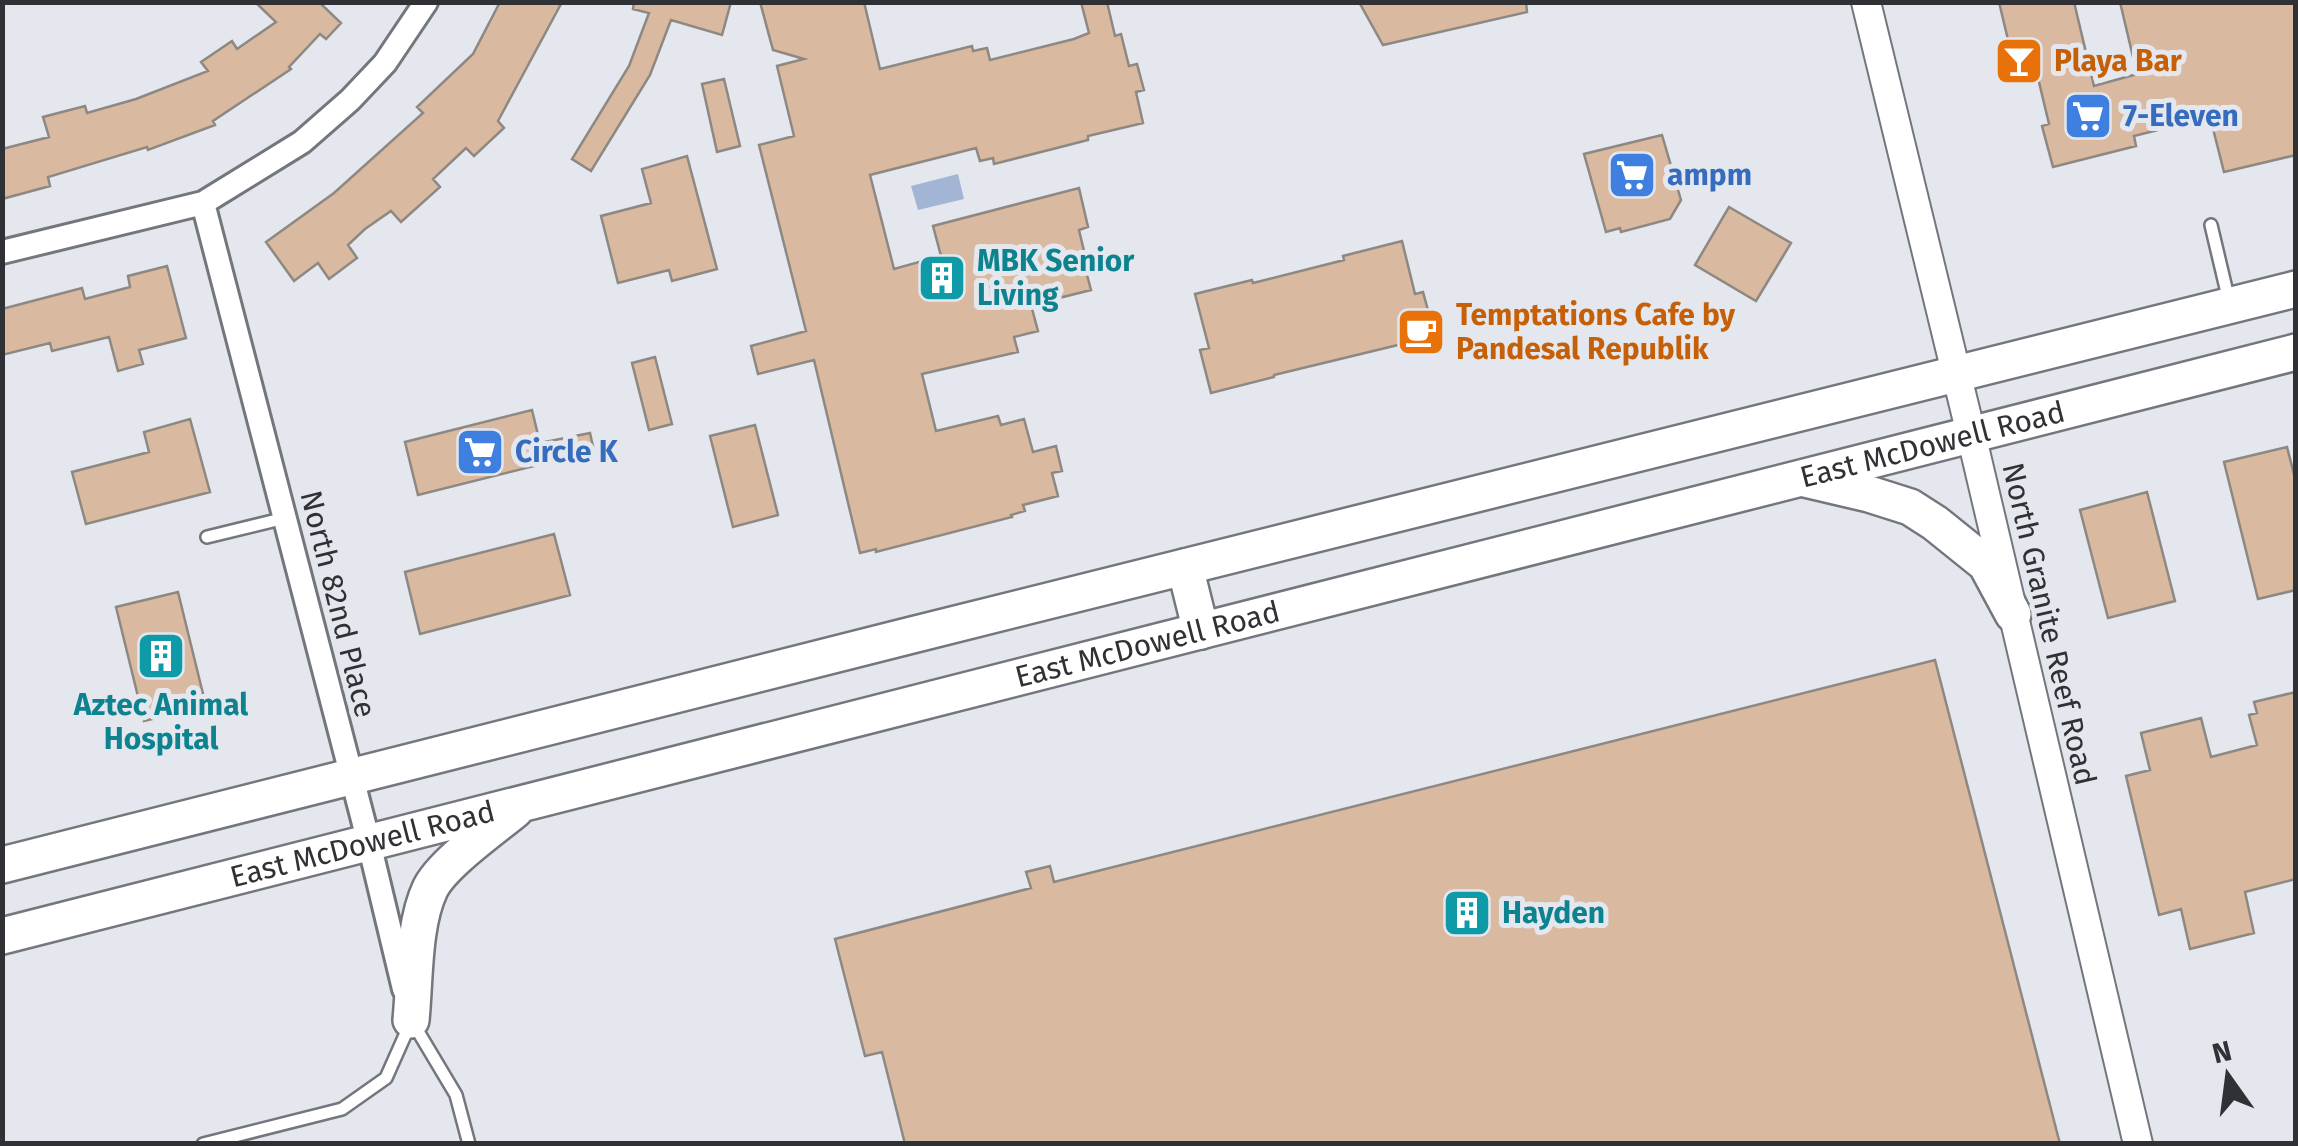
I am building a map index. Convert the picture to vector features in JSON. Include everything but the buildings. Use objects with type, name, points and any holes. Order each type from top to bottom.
[{"type":"main road","name":"East McDowell Road","points":[[2,865],[2296,289]]},
{"type":"main road","name":"East McDowell Road","points":[[2,936],[2296,352]]},
{"type":"main road","points":[[1800,478],[1910,507],[1934,522],[1986,564],[2013,614]]},
{"type":"main road","points":[[1185,567],[1201,631]]},
{"type":"main road","points":[[411,1020],[420,924],[430,888],[443,872],[523,804]]},
{"type":"main road","points":[[2,952],[128,904]]},
{"type":"street","points":[[2,252],[203,203],[302,142],[350,100],[384,63],[426,2]]},
{"type":"street","name":"North Granite Reef Road","points":[[1866,2],[2138,1144]]},
{"type":"street","name":"North 82nd Place","points":[[203,203],[411,1020]]},
{"type":"lane","points":[[2211,225],[2230,305]]},
{"type":"lane","points":[[207,536],[285,518]]},
{"type":"lane","points":[[203,1144],[342,1109],[386,1078],[411,1020]]},
{"type":"lane","points":[[411,1020],[456,1095],[469,1144]]},
{"type":"water","points":[[958,174],[964,199],[918,210],[911,186]]},
{"type":"place","name":"Playa Bar","points":[[2019,61]]},
{"type":"place","name":"7-Eleven","points":[[2088,116]]},
{"type":"place","name":"ampm","points":[[1632,175]]},
{"type":"place","name":"MBK Senior Living","points":[[942,278]]},
{"type":"place","name":"Temptations Cafe by Pandesal Republik","points":[[1421,332]]},
{"type":"place","name":"Circle K","points":[[480,452]]},
{"type":"place","name":"Aztec Animal Hospital","points":[[161,656]]},
{"type":"place","name":"Hayden","points":[[1467,913]]}]
